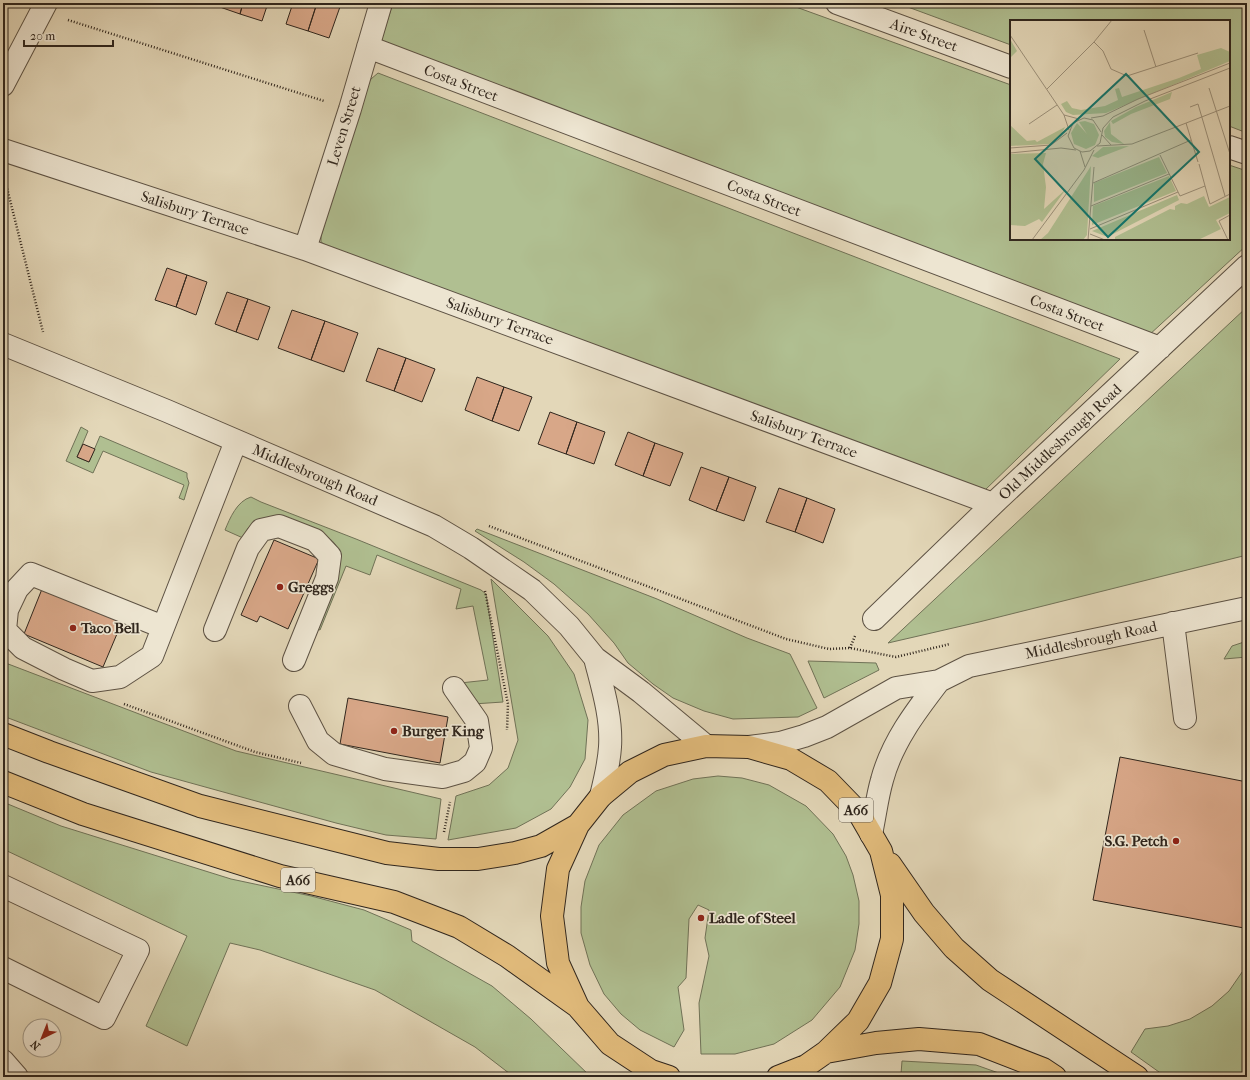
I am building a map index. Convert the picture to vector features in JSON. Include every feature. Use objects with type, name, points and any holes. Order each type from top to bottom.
[{"type":"highway","name":"A66","points":[[3,734],[200,806],[388,853],[439,859],[478,858],[515,853],[541,846],[578,825]]},
{"type":"highway","name":"A66","points":[[578,1007],[558,963],[552,916],[558,869],[578,825],[601,796],[630,772],[664,755],[706,746],[749,747],[791,759],[828,781],[859,813],[876,843],[924,913],[960,954],[990,980],[1137,1077]]},
{"type":"highway","name":"A66","points":[[3,782],[83,814],[280,876],[394,902],[459,927],[506,956],[578,1007],[610,1044],[651,1071],[669,1077]]},
{"type":"highway","name":"A66","points":[[778,1077],[806,1066],[826,1052],[858,1021],[880,983],[892,939],[892,894],[876,843]]},
{"type":"highway","name":"A66","points":[[826,1052],[876,1043],[919,1038],[979,1044],[1043,1069],[1055,1077]]},
{"type":"street","name":"Leven Street","points":[[306,249],[350,110],[381,3]]},
{"type":"street","name":"Aire Street","points":[[837,3],[1010,67]]},
{"type":"street","points":[[3,85],[44,7]]},
{"type":"street","name":"Costa Street","points":[[368,47],[1160,348]]},
{"type":"street","points":[[1230,147],[1247,154]]},
{"type":"street","name":"Salisbury Terrace","points":[[7,152],[306,249],[993,504]]},
{"type":"street","name":"Old Middlesbrough Road","points":[[874,619],[993,504],[1247,266]]},
{"type":"street","name":"Middlesbrough Road","points":[[3,344],[49,362],[434,526],[471,548],[532,590],[569,626],[596,658],[641,692],[706,746]]},
{"type":"street","points":[[163,627],[32,574],[17,589],[7,610],[5,630],[23,648],[64,669],[92,681],[120,677],[152,656],[236,441]]},
{"type":"street","points":[[215,630],[248,548],[261,530],[279,526],[315,540],[330,556],[328,578],[294,660]]},
{"type":"street","name":"Middlesbrough Road","points":[[749,747],[780,743],[804,736],[827,727],[896,688],[939,682],[970,666],[1247,608]]},
{"type":"street","points":[[1173,623],[1185,718]]},
{"type":"street","name":"Middlesbrough Road","points":[[596,658],[609,722],[610,746],[607,770],[601,796]]},
{"type":"street","name":"Middlesbrough Road","points":[[876,843],[882,778],[895,746],[914,712],[939,682]]},
{"type":"street","points":[[300,706],[318,741],[334,754],[385,769],[442,777],[464,771],[474,762],[480,748],[477,721],[454,688]]},
{"type":"street","points":[[3,886],[138,950],[104,1018],[3,968]]},
{"type":"street","points":[[3,1061],[17,1077]]},
{"type":"path","points":[[44,7],[350,110]]},
{"type":"path","points":[[7,152],[3,171],[41,320],[49,362]]},
{"type":"path","points":[[484,524],[786,639],[829,649],[850,648],[896,657],[952,643],[970,666]]},
{"type":"path","points":[[484,587],[508,704],[507,736]]},
{"type":"path","points":[[122,704],[255,752],[306,764]]},
{"type":"path","points":[[439,859],[450,799]]},
{"type":"green space","points":[[393,3],[785,3],[1010,85],[1010,240],[1230,240],[1230,165],[1247,171],[1247,245],[1148,336],[383,49],[382,38]]},
{"type":"green space","points":[[897,3],[1225,3],[1247,8],[1247,133],[1230,126],[1230,20],[1010,20],[1010,45]]},
{"type":"green space","points":[[378,73],[1120,359],[984,491],[327,246],[321,242],[321,236],[366,86]]},
{"type":"green space","points":[[1247,307],[1247,555],[979,622],[888,643]]},
{"type":"green space","points":[[81,427],[88,431],[77,457],[89,462],[100,436],[187,473],[189,483],[184,500],[179,498],[184,485],[103,451],[93,473],[66,461]]},
{"type":"green space","points":[[251,497],[481,590],[486,594],[503,702],[473,704],[460,683],[488,680],[473,606],[456,609],[461,589],[377,555],[370,575],[346,566],[320,630],[314,628],[338,556],[336,545],[322,534],[312,530],[264,520],[248,528],[243,538],[225,530],[238,506],[246,499]]},
{"type":"green space","points":[[477,529],[657,599],[747,638],[790,654],[817,708],[798,717],[733,719],[704,711],[673,698],[653,684],[628,663],[614,643],[588,614],[554,584],[524,562],[475,531]]},
{"type":"green space","points":[[491,579],[548,636],[574,674],[588,720],[585,759],[570,787],[551,809],[516,828],[448,840],[456,796],[489,785],[508,768],[518,740]]},
{"type":"green space","points":[[1247,641],[1247,657],[1224,659],[1232,646]]},
{"type":"green space","points":[[808,661],[876,663],[879,670],[824,698]]},
{"type":"green space","points":[[3,662],[236,751],[441,799],[436,839],[386,835],[336,823],[151,772],[3,716]]},
{"type":"green space","points":[[718,776],[742,778],[769,785],[806,806],[833,834],[846,856],[853,875],[859,901],[859,924],[855,950],[840,987],[812,1020],[774,1044],[735,1054],[701,1054],[699,1003],[709,956],[705,938],[709,910],[698,905],[689,919],[686,978],[678,987],[684,1030],[674,1047],[640,1030],[621,1014],[604,994],[590,965],[581,933],[581,907],[585,881],[599,845],[623,815],[656,791],[693,779]]},
{"type":"green space","points":[[3,802],[61,826],[231,879],[311,896],[364,910],[411,930],[412,941],[492,986],[531,1019],[591,1077],[514,1077],[475,1047],[375,990],[260,950],[230,943],[187,1046],[146,1026],[187,936],[3,849]]},
{"type":"green space","points":[[1247,965],[1247,1077],[1166,1077],[1131,1052],[1145,1029],[1168,1026],[1190,1019],[1212,1006],[1229,991]]},
{"type":"green space","points":[[902,1061],[976,1065],[1010,1077],[887,1077],[901,1074]]},
{"type":"building","points":[[219,3],[243,3],[240,14],[217,6]]},
{"type":"building","points":[[243,3],[268,3],[262,21],[240,14]]},
{"type":"building","points":[[293,3],[317,3],[308,31],[286,24]]},
{"type":"building","points":[[317,3],[341,4],[329,38],[308,31]]},
{"type":"building","points":[[167,268],[187,275],[176,307],[155,300]]},
{"type":"building","points":[[187,275],[207,282],[196,315],[176,307]]},
{"type":"building","points":[[227,292],[248,299],[236,332],[215,324]]},
{"type":"building","points":[[248,299],[270,307],[258,340],[236,332]]},
{"type":"building","points":[[292,310],[325,321],[311,360],[278,348]]},
{"type":"building","points":[[325,321],[358,333],[344,372],[311,360]]},
{"type":"building","points":[[378,348],[406,358],[394,391],[366,381]]},
{"type":"building","points":[[406,358],[435,369],[422,402],[394,391]]},
{"type":"building","points":[[477,377],[504,387],[492,421],[465,410]]},
{"type":"building","points":[[504,387],[532,397],[519,431],[492,421]]},
{"type":"building","points":[[550,412],[577,422],[566,454],[538,444]]},
{"type":"building","points":[[577,422],[605,432],[594,464],[566,454]]},
{"type":"building","points":[[628,432],[655,443],[643,476],[615,465]]},
{"type":"building","points":[[655,443],[683,453],[670,486],[643,476]]},
{"type":"building","points":[[83,444],[95,449],[89,462],[77,457]]},
{"type":"building","points":[[701,467],[729,477],[716,511],[689,500]]},
{"type":"building","points":[[729,477],[756,487],[744,521],[716,511]]},
{"type":"building","points":[[779,488],[807,498],[795,532],[766,522]]},
{"type":"building","points":[[807,498],[835,509],[823,543],[795,532]]},
{"type":"building","name":"Greggs","points":[[274,540],[319,559],[288,629],[260,616],[257,622],[241,615]]},
{"type":"building","name":"Taco Bell","points":[[42,589],[122,622],[103,667],[24,634]]},
{"type":"building","name":"Burger King","points":[[348,698],[448,717],[440,763],[340,744]]},
{"type":"building","name":"S.G. Petch","points":[[1120,757],[1247,782],[1247,910],[1244,928],[1093,900]]},
{"type":"place","name":"Greggs","points":[[280,587]]},
{"type":"place","name":"Taco Bell","points":[[73,628]]},
{"type":"place","name":"Burger King","points":[[394,731]]},
{"type":"place","name":"S.G. Petch","points":[[1176,841]]},
{"type":"place","name":"Ladle of Steel","points":[[701,918]]}]
